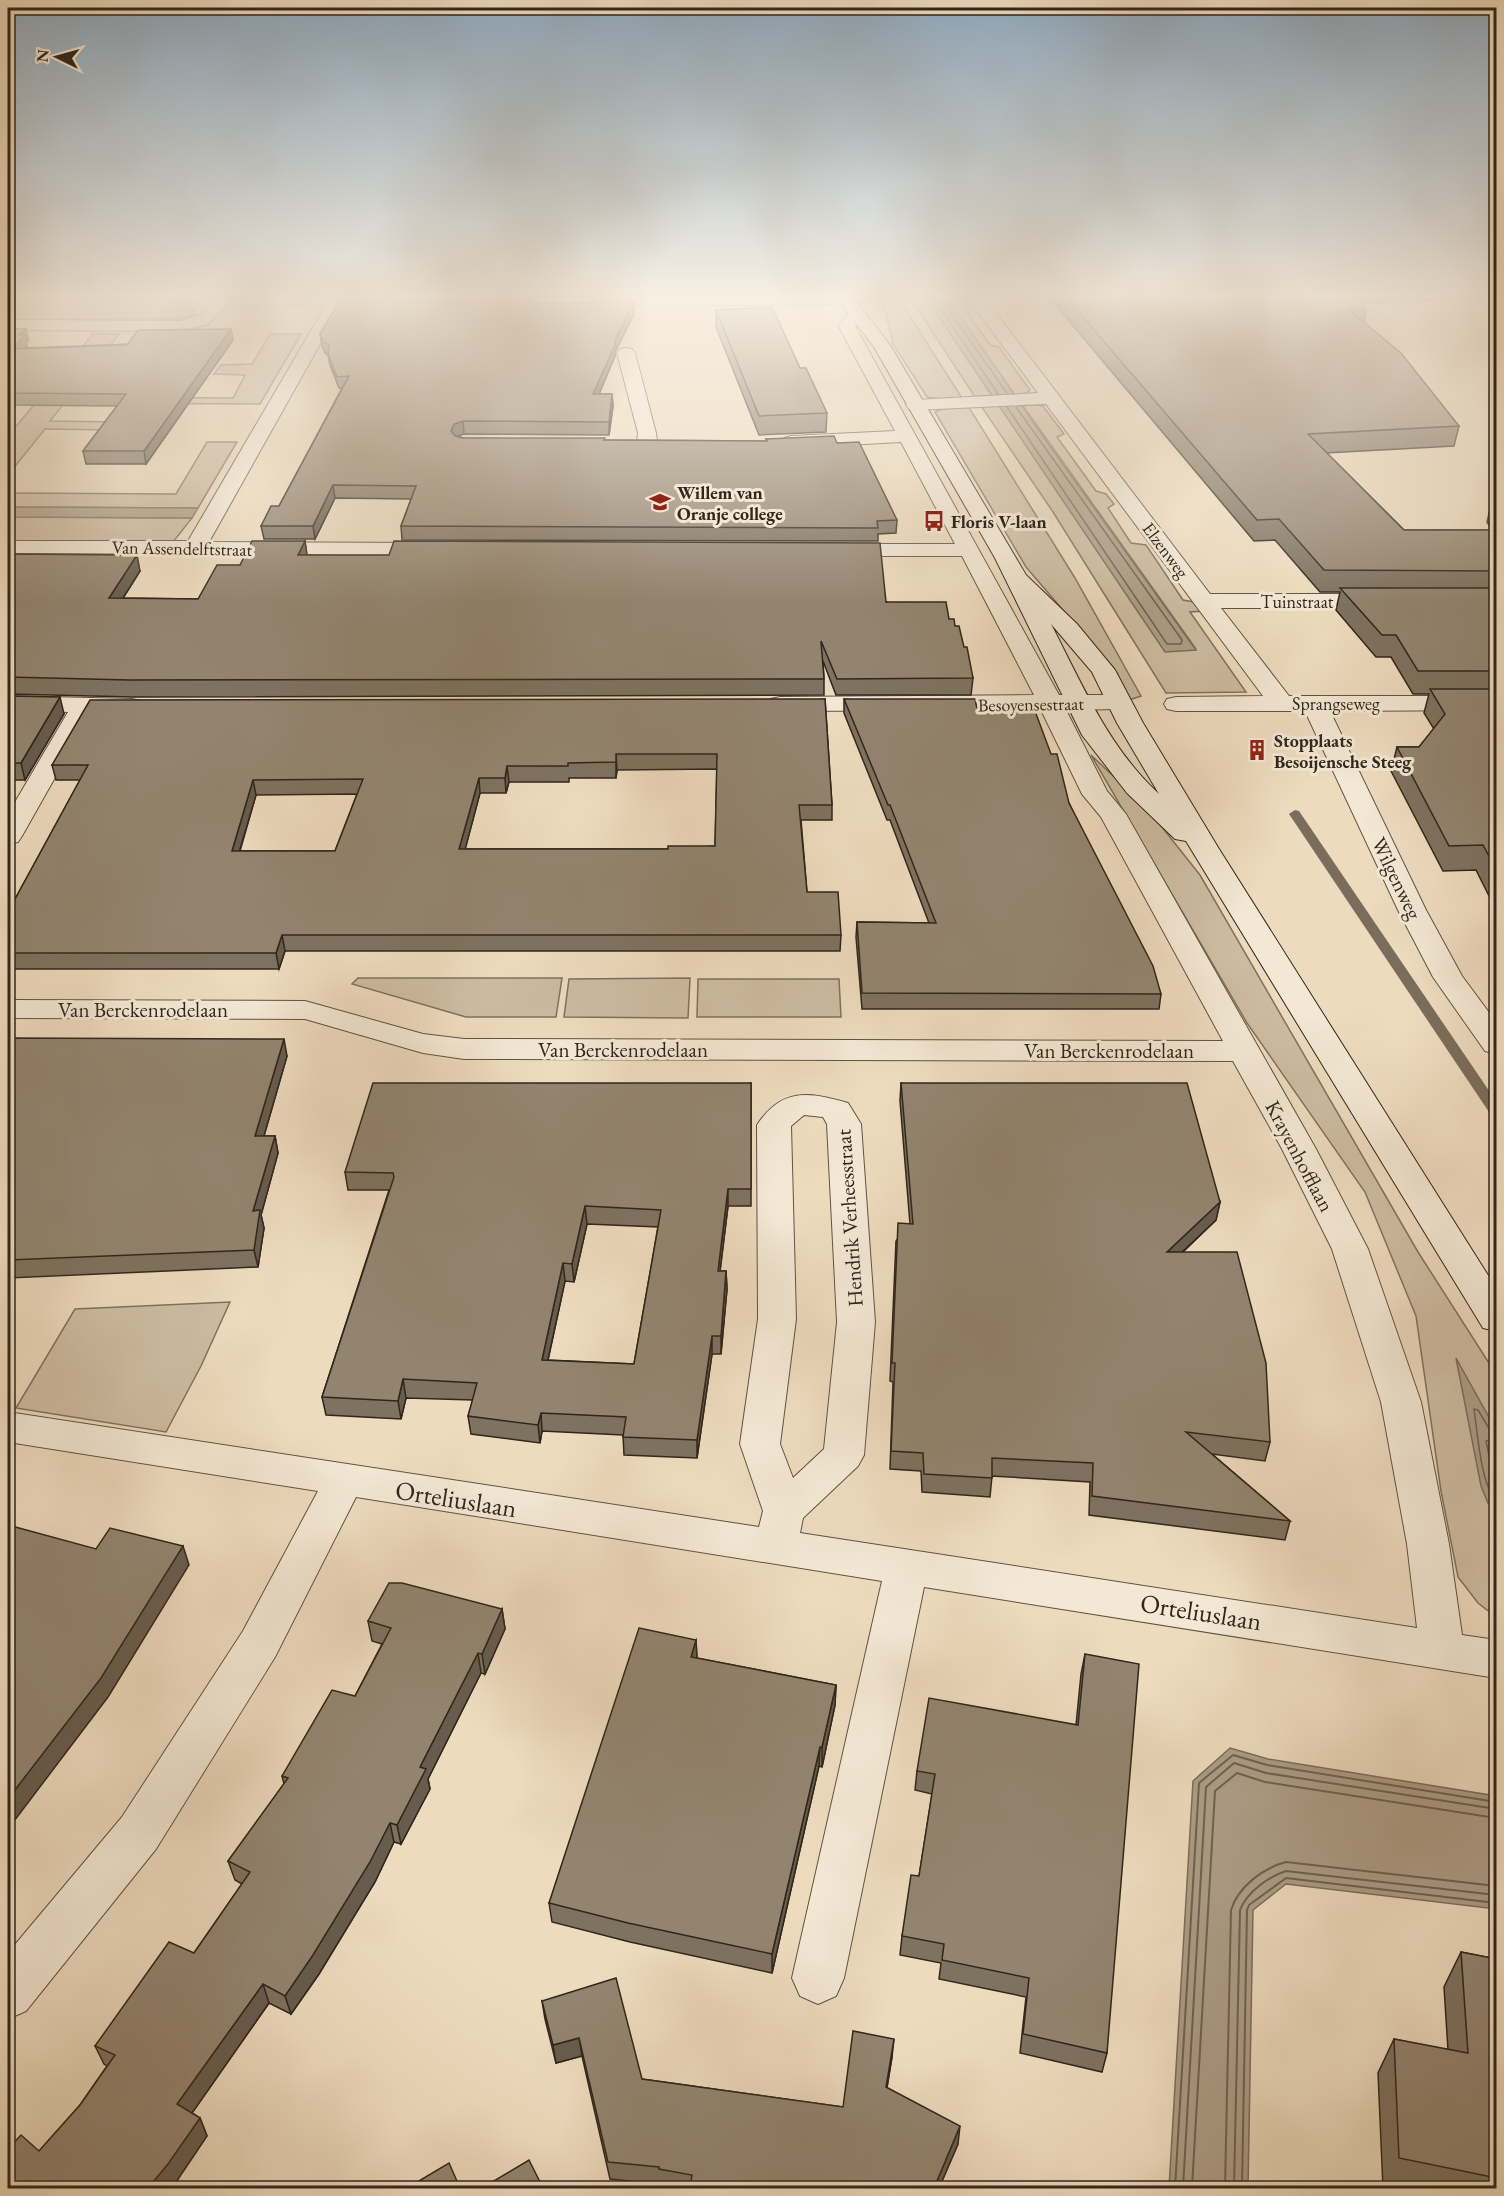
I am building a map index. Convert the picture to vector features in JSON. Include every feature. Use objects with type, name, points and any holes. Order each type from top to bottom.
[{"type":"street","points":[[195,548],[281,398]]},
{"type":"street","points":[[638,398],[647,442]]},
{"type":"street","points":[[886,398],[969,550],[1064,703],[1136,788],[1205,849]]},
{"type":"street","points":[[911,398],[1017,579],[1064,703]]},
{"type":"street","points":[[915,405],[1037,398]]},
{"type":"street","name":"Elzenweg","points":[[1051,398],[1281,703]]},
{"type":"street","points":[[768,443],[906,436]]},
{"type":"street","points":[[624,442],[669,442]]},
{"type":"street","name":"Van Assendelftstraat","points":[[8,547],[460,549]]},
{"type":"street","points":[[815,550],[969,550]]},
{"type":"street","points":[[1017,579],[1069,629],[1103,670],[1119,702],[1205,849],[1497,1318]]},
{"type":"street","name":"Tuinstraat","points":[[1205,601],[1403,601]]},
{"type":"street","name":"Besoyensestraat","points":[[755,704],[1119,702]]},
{"type":"street","points":[[8,703],[156,705]]},
{"type":"street","name":"Krayenhofflaan","points":[[1064,703],[1095,794],[1113,814],[1299,1149],[1350,1249],[1401,1402],[1428,1544],[1442,1649]]},
{"type":"street","name":"Wilgenweg","points":[[1314,703],[1412,909],[1448,977],[1497,1044]]},
{"type":"street","name":"Sprangseweg","points":[[1176,704],[1497,703]]},
{"type":"street","points":[[8,836],[85,704]]},
{"type":"street","name":"Van Berckenrodelaan","points":[[8,1009],[305,1010],[337,1017],[429,1046],[464,1049],[1245,1051]]},
{"type":"street","name":"Hendrik Verheesstraat","points":[[808,1102],[836,1110],[844,1124],[856,1322],[844,1455],[780,1530],[760,1444],[777,1319],[774,1125],[785,1110],[808,1102]]},
{"type":"street","name":"Orteliuslaan","points":[[8,1427],[344,1481],[780,1530],[906,1568],[1497,1659]]},
{"type":"street","points":[[8,1993],[138,1833],[259,1644],[344,1481]]},
{"type":"street","points":[[818,1978],[906,1568]]},
{"type":"shaded area","points":[[39,398],[68,398],[50,421],[116,422],[110,430],[45,429],[8,475],[8,436]]},
{"type":"shaded area","points":[[100,398],[263,398],[260,404],[96,403]]},
{"type":"shaded area","points":[[1021,403],[1043,406],[1064,434],[1057,437],[1096,491],[1106,494],[1114,504],[1108,508],[1131,543],[1146,545],[1183,600],[1199,603],[1203,611],[1190,612],[1246,692],[1166,693],[1053,512],[981,406],[998,405],[1196,649]]},
{"type":"shaded area","points":[[968,406],[1075,578],[1141,696],[1129,700],[1117,673],[1026,567],[935,412]]},
{"type":"shaded area","points":[[207,442],[237,442],[198,508],[8,507],[8,493],[176,494]]},
{"type":"shaded area","points":[[8,517],[192,518],[173,542],[8,542]]},
{"type":"shaded area","points":[[1091,755],[1146,807],[1200,875],[1418,1252],[1496,1374],[1496,1430],[1457,1361],[1488,1503],[1496,1503],[1496,1617],[1478,1603],[1458,1577],[1441,1491],[1416,1316],[1365,1192],[1247,1023]]},
{"type":"shaded area","points":[[358,978],[562,978],[556,1017],[466,1017],[352,984]]},
{"type":"shaded area","points":[[690,978],[688,1018],[564,1017],[569,979]]},
{"type":"shaded area","points":[[698,979],[839,979],[841,1017],[697,1017]]},
{"type":"shaded area","points":[[230,1302],[201,1366],[166,1432],[16,1408],[75,1309]]},
{"type":"water","points":[[994,398],[1017,398],[1196,650],[1165,652]]},
{"type":"water","points":[[8,507],[198,508],[192,518],[8,517]]},
{"type":"water","points":[[1456,1358],[1496,1430],[1496,1503],[1488,1503],[1481,1486]]},
{"type":"water","points":[[1230,1748],[1268,1759],[1496,1796],[1496,1909],[1286,1884],[1253,1910],[1248,2188],[1169,2188],[1193,1781]]},
{"type":"building","points":[[123,398],[181,398],[144,451],[83,451]]},
{"type":"building","points":[[337,398],[612,398],[609,422],[463,421],[454,424],[451,431],[455,436],[463,438],[605,438],[604,440],[767,441],[766,439],[834,436],[837,443],[859,442],[897,520],[877,521],[878,528],[401,526],[416,486],[333,485],[313,526],[261,526],[271,506],[279,506]]},
{"type":"building","points":[[752,398],[820,398],[827,413],[759,416]]},
{"type":"building","points":[[1153,398],[1437,398],[1459,426],[1308,434],[1404,530],[1497,530],[1497,571],[1324,570],[1279,519],[1257,520]]},
{"type":"building","points":[[252,541],[305,541],[298,555],[389,555],[394,541],[880,543],[886,602],[946,602],[949,619],[954,619],[955,626],[959,626],[964,647],[967,647],[973,678],[837,679],[821,641],[824,679],[129,680],[8,677],[8,554],[137,555],[109,598],[198,599],[217,565],[240,565]]},
{"type":"building","points":[[1340,588],[1497,588],[1497,671],[1418,671],[1396,635],[1382,635]]},
{"type":"building","points":[[1430,689],[1497,689],[1497,871],[1483,845],[1449,846],[1397,747],[1419,747],[1445,714]]},
{"type":"building","points":[[8,696],[60,697],[21,763],[8,763]]},
{"type":"building","points":[[825,699],[832,805],[799,805],[807,892],[838,892],[841,935],[282,935],[276,953],[8,953],[8,912],[88,765],[52,765],[90,700]],"holes":[[[616,754],[717,754],[715,846],[668,846],[668,849],[459,849],[479,778],[505,778],[507,766],[568,766],[568,763],[616,762]],[[363,779],[335,851],[232,851],[253,780]]]},
{"type":"building","points":[[844,699],[975,699],[978,713],[1035,711],[1051,754],[1057,754],[1069,803],[1153,966],[1161,994],[862,993],[857,922],[936,923],[890,805],[888,805]]},
{"type":"building","points":[[8,1038],[284,1039],[255,1136],[275,1136],[253,1211],[260,1210],[254,1250],[8,1260]]},
{"type":"building","points":[[373,1083],[751,1083],[751,1189],[728,1189],[718,1271],[726,1271],[721,1336],[712,1336],[697,1440],[623,1437],[626,1417],[541,1413],[538,1425],[468,1416],[477,1383],[403,1379],[398,1401],[322,1397],[394,1177],[393,1173],[345,1172]],"holes":[[[585,1206],[661,1210],[634,1364],[542,1360],[563,1263],[572,1264]]]},
{"type":"building","points":[[901,1083],[1187,1083],[1220,1202],[1167,1252],[1237,1252],[1266,1363],[1270,1442],[1186,1432],[1290,1521],[1092,1496],[1093,1463],[992,1458],[992,1478],[924,1474],[923,1453],[891,1451],[898,1223],[913,1224]]},
{"type":"building","points":[[8,1525],[96,1549],[110,1528],[183,1546],[101,1678],[8,1799]]},
{"type":"building","points":[[389,1583],[402,1583],[502,1609],[482,1654],[478,1653],[420,1767],[426,1769],[397,1825],[390,1823],[370,1862],[285,1996],[263,1984],[177,2104],[200,2118],[148,2188],[8,2188],[8,2149],[21,2135],[39,2151],[80,2105],[115,2055],[95,2046],[169,1942],[194,1953],[250,1872],[228,1861],[288,1778],[282,1776],[332,1690],[355,1696],[391,1628],[368,1621]]},
{"type":"building","points":[[639,1628],[696,1640],[691,1657],[836,1685],[772,1954],[628,1923],[549,1903]]},
{"type":"building","points":[[1085,1654],[1139,1664],[1107,2053],[1023,2034],[1029,1978],[942,1960],[944,1944],[902,1936],[911,1875],[919,1876],[935,1774],[917,1771],[929,1698],[1078,1725]]},
{"type":"building","points":[[1461,1952],[1497,1959],[1497,2178],[1399,2158],[1394,2039],[1468,2053]]},
{"type":"building","points":[[616,1978],[642,2079],[843,2107],[853,2031],[894,2039],[886,2087],[960,2126],[934,2188],[690,2188],[692,2175],[659,2169],[659,2167],[608,2162],[579,2038],[553,2045],[542,2001]]},
{"type":"building","points":[[529,2160],[543,2188],[482,2188]]},
{"type":"building","points":[[449,2163],[460,2188],[407,2188]]},
{"type":"waterway","points":[[1295,814],[1496,1112]]},
{"type":"place","name":"Willem van Oranje college","points":[[660,502]]},
{"type":"place","name":"Floris V-laan","points":[[934,521]]},
{"type":"place","name":"Stopplaats Besoijensche Steeg","points":[[1257,750]]}]
